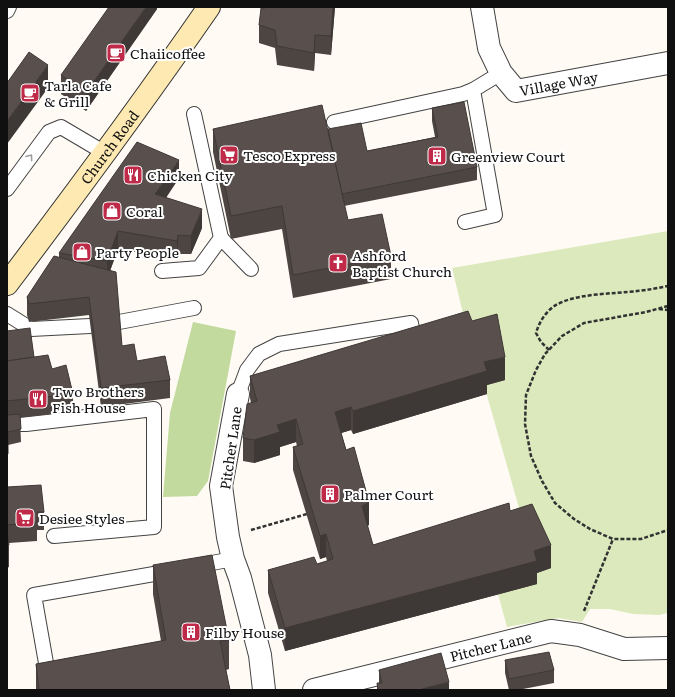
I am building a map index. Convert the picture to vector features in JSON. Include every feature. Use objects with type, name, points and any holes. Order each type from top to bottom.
[{"type":"main road","name":"Church Road","points":[[7,284],[168,67],[209,7]]},
{"type":"street","name":"Village Way","points":[[482,7],[489,48],[502,73],[516,91],[668,63]]},
{"type":"street","name":"Pitcher Lane","points":[[238,394],[221,486],[228,537],[260,655],[264,690]]},
{"type":"street","name":"Pitcher Lane","points":[[314,690],[551,631],[575,635],[624,649],[668,648]]},
{"type":"lane","points":[[334,122],[463,94],[473,90],[502,73]]},
{"type":"lane","points":[[465,222],[495,215],[473,90]]},
{"type":"lane","points":[[194,114],[221,238],[251,270]]},
{"type":"lane","points":[[7,189],[50,132],[61,127],[105,153]]},
{"type":"lane","points":[[162,271],[199,268],[221,238]]},
{"type":"lane","points":[[119,322],[194,308]]},
{"type":"lane","points":[[7,314],[31,329],[90,326]]},
{"type":"lane","points":[[238,394],[247,370],[259,354],[279,344],[411,323],[415,344]]},
{"type":"lane","points":[[7,424],[26,424],[154,409],[154,527],[54,536]]},
{"type":"lane","points":[[49,682],[34,595],[233,559]]},
{"type":"path","points":[[549,350],[541,342],[536,333],[538,324],[544,315],[553,307],[568,300],[668,286]]},
{"type":"path","points":[[668,306],[584,323],[562,336],[549,350],[536,370],[526,395],[525,424],[531,456],[542,481],[555,503],[574,519],[590,529],[613,539],[641,539],[668,530]]},
{"type":"path","points":[[657,309],[668,310]]},
{"type":"path","points":[[228,537],[307,514]]},
{"type":"path","points":[[575,635],[613,539]]},
{"type":"green space","points":[[668,231],[668,613],[659,615],[633,614],[610,609],[590,609],[582,622],[558,618],[507,627],[498,594],[537,583],[525,529],[468,334],[452,268]]},
{"type":"green space","points":[[193,322],[236,331],[208,481],[197,496],[163,497],[170,413]]},
{"type":"building","points":[[109,7],[146,7],[86,93],[61,75]]},
{"type":"building","points":[[333,7],[331,36],[315,35],[314,53],[277,46],[275,30],[259,25],[261,8]]},
{"type":"building","points":[[29,52],[48,65],[7,121],[7,83]]},
{"type":"building","name":"Greenview Court","points":[[464,102],[477,167],[342,194],[328,129],[361,123],[367,151],[438,137],[432,108]]},
{"type":"building","points":[[322,105],[348,220],[382,214],[391,256],[293,275],[282,206],[231,216],[213,129]]},
{"type":"building","points":[[137,142],[179,160],[155,194],[202,209],[191,236],[178,235],[177,241],[118,231],[107,261],[59,253]]},
{"type":"building","points":[[54,256],[116,272],[122,346],[134,344],[137,361],[165,356],[170,380],[101,388],[89,297],[29,304],[27,297]]},
{"type":"building","name":"Palmer Court","points":[[468,311],[472,321],[497,314],[505,357],[484,362],[487,371],[353,411],[351,407],[335,412],[346,450],[354,447],[369,502],[362,506],[373,545],[509,503],[510,511],[532,504],[551,545],[534,551],[537,561],[285,628],[268,570],[314,557],[317,564],[333,559],[326,534],[320,536],[293,447],[303,444],[296,419],[277,425],[280,432],[254,440],[243,438],[247,404],[257,401],[250,376]]},
{"type":"building","points":[[30,328],[34,357],[7,361],[7,331]]},
{"type":"building","points":[[48,355],[52,369],[66,365],[73,394],[7,401],[7,361]]},
{"type":"building","points":[[20,414],[21,429],[8,432],[7,454],[7,415]]},
{"type":"building","points":[[41,485],[44,512],[37,512],[37,522],[7,525],[7,487]]},
{"type":"building","points":[[7,530],[9,545],[7,545]]},
{"type":"building","points":[[212,555],[229,640],[220,641],[230,690],[39,690],[36,664],[166,640],[153,565]]},
{"type":"building","points":[[549,652],[554,670],[509,679],[505,660]]},
{"type":"building","points":[[441,653],[449,682],[422,690],[378,690],[377,683],[382,683],[379,670]]},
{"type":"place","name":"Chaiicoffee","points":[[116,53]]},
{"type":"place","name":"Tarla Cafe & Grill","points":[[30,93]]},
{"type":"place","name":"Tesco Express","points":[[229,155]]},
{"type":"place","name":"Greenview Court","points":[[437,156]]},
{"type":"place","name":"Chicken City","points":[[133,175]]},
{"type":"place","name":"Coral","points":[[112,211]]},
{"type":"place","name":"Party People","points":[[82,252]]},
{"type":"place","name":"Ashford Baptist Church","points":[[338,263]]},
{"type":"place","name":"Two Brothers Fish House","points":[[38,399]]},
{"type":"place","name":"Palmer Court","points":[[330,494]]},
{"type":"place","name":"Desiee Styles","points":[[25,518]]},
{"type":"place","name":"Filby House","points":[[191,632]]}]
